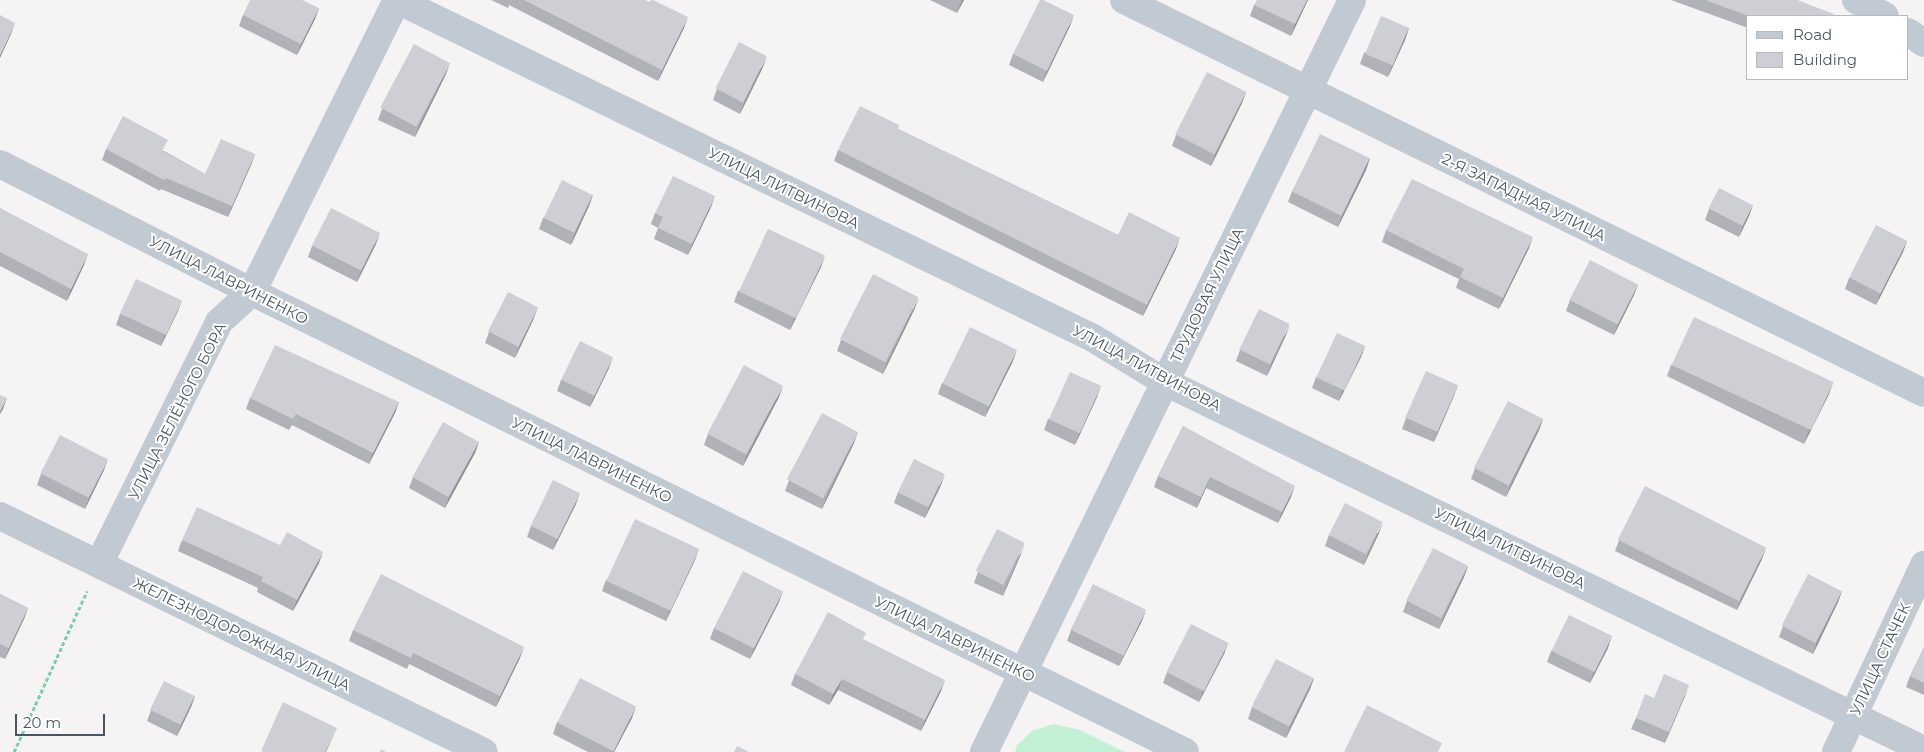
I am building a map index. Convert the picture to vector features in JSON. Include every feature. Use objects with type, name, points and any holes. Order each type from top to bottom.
[{"type":"street","name":"УЛИЦА ЗЕЛЁНОГО БОРА","points":[[99,564],[219,322],[252,292],[397,0]]},
{"type":"street","name":"УЛИЦА ЛИТВИНОВА","points":[[397,0],[1093,338],[1165,382],[1924,750]]},
{"type":"street","name":"2-Я ЗАПАДНАЯ УЛИЦА","points":[[1124,0],[1306,92],[1835,347],[1924,393]]},
{"type":"street","name":"ТРУДОВАЯ УЛИЦА","points":[[984,752],[1352,0]]},
{"type":"street","points":[[1856,0],[1883,15]]},
{"type":"street","points":[[1909,33],[1924,43]]},
{"type":"street","name":"УЛИЦА ЛАВРИНЕНКО","points":[[0,164],[252,292],[1185,752]]},
{"type":"street","name":"ЖЕЛЕЗНОДОРОЖНАЯ УЛИЦА","points":[[0,516],[484,752]]},
{"type":"street","name":"УЛИЦА СТАЧЕК","points":[[1836,752],[1924,565]]},
{"type":"path","points":[[14,752],[99,564]]},
{"type":"green space","points":[[1053,724],[1080,730],[1125,752],[1015,752],[1017,745],[1032,731]]},
{"type":"building","points":[[250,0],[302,0],[319,8],[301,44],[243,15]]},
{"type":"building","points":[[524,0],[645,0],[650,2],[653,0],[688,17],[662,70]]},
{"type":"building","points":[[1040,0],[1074,15],[1047,71],[1013,54]]},
{"type":"building","points":[[1257,0],[1307,0],[1295,24],[1254,5]]},
{"type":"building","points":[[1705,0],[1797,0],[1834,14],[1834,15],[1746,15]]},
{"type":"building","points":[[0,15],[15,23],[0,55]]},
{"type":"building","points":[[1381,16],[1409,28],[1393,65],[1365,54]]},
{"type":"building","points":[[739,42],[767,56],[743,102],[715,88]]},
{"type":"building","points":[[414,44],[450,63],[416,127],[380,108]]},
{"type":"building","points":[[1207,72],[1246,92],[1214,154],[1175,134]]},
{"type":"building","points":[[860,106],[899,125],[898,129],[1118,235],[1129,212],[1180,238],[1147,305],[838,150]]},
{"type":"building","points":[[123,116],[168,140],[162,151],[205,174],[221,139],[255,154],[232,206],[166,178],[164,180],[106,149]]},
{"type":"building","points":[[1320,134],[1369,158],[1341,216],[1292,192]]},
{"type":"building","points":[[673,176],[715,196],[692,244],[658,228],[663,217],[655,213]]},
{"type":"building","points":[[1412,179],[1533,237],[1503,298],[1460,277],[1464,269],[1386,230]]},
{"type":"building","points":[[562,180],[593,195],[574,233],[544,218]]},
{"type":"building","points":[[1719,188],[1753,205],[1742,226],[1709,208]]},
{"type":"building","points":[[0,208],[88,254],[71,289],[0,252]]},
{"type":"building","points":[[331,208],[380,233],[361,270],[312,245]]},
{"type":"building","points":[[1876,225],[1907,241],[1880,293],[1849,278]]},
{"type":"building","points":[[768,229],[825,256],[796,318],[739,292]]},
{"type":"building","points":[[1590,260],[1638,285],[1618,325],[1570,300]]},
{"type":"building","points":[[873,274],[918,297],[885,362],[840,339]]},
{"type":"building","points":[[136,279],[182,301],[166,335],[120,313]]},
{"type":"building","points":[[508,292],[538,307],[518,347],[488,331]]},
{"type":"building","points":[[1259,309],[1290,324],[1270,364],[1239,349]]},
{"type":"building","points":[[1694,317],[1834,382],[1811,430],[1672,365]]},
{"type":"building","points":[[970,327],[1017,350],[989,406],[942,384]]},
{"type":"building","points":[[1337,333],[1365,346],[1344,391],[1316,377]]},
{"type":"building","points":[[580,341],[613,357],[594,396],[561,380]]},
{"type":"building","points":[[275,345],[399,402],[373,453],[296,414],[293,419],[250,398]]},
{"type":"building","points":[[744,365],[783,386],[746,455],[707,434]]},
{"type":"building","points":[[1426,371],[1458,385],[1437,432],[1405,418]]},
{"type":"building","points":[[1070,372],[1101,386],[1080,433],[1049,420]]},
{"type":"building","points":[[0,395],[7,398],[0,411]]},
{"type":"building","points":[[1508,401],[1543,419],[1509,486],[1474,468]]},
{"type":"building","points":[[822,413],[858,432],[823,498],[787,479]]},
{"type":"building","points":[[443,422],[479,442],[448,497],[412,477]]},
{"type":"building","points":[[1183,426],[1295,486],[1282,512],[1210,477],[1201,497],[1158,476]]},
{"type":"building","points":[[60,435],[108,460],[89,498],[40,473]]},
{"type":"building","points":[[914,459],[945,474],[928,507],[898,492]]},
{"type":"building","points":[[553,480],[580,493],[558,539],[531,526]]},
{"type":"building","points":[[1645,486],[1766,548],[1739,601],[1618,539]]},
{"type":"building","points":[[1345,503],[1382,522],[1366,554],[1329,535]]},
{"type":"building","points":[[197,507],[280,545],[287,532],[323,552],[297,600],[261,581],[263,577],[182,540]]},
{"type":"building","points":[[635,519],[699,549],[671,611],[606,581]]},
{"type":"building","points":[[997,529],[1025,543],[1003,585],[976,571]]},
{"type":"building","points":[[1433,548],[1468,566],[1441,618],[1406,601]]},
{"type":"building","points":[[743,571],[783,591],[754,648],[714,628]]},
{"type":"building","points":[[381,574],[524,647],[500,696],[413,653],[411,658],[353,630]]},
{"type":"building","points":[[1808,574],[1842,591],[1816,643],[1782,626]]},
{"type":"building","points":[[1093,584],[1146,610],[1124,656],[1071,630]]},
{"type":"building","points":[[0,594],[28,608],[9,648],[0,644]]},
{"type":"building","points":[[828,612],[866,633],[863,639],[945,680],[925,720],[842,679],[833,694],[795,674]]},
{"type":"building","points":[[1569,615],[1612,636],[1595,672],[1551,651]]},
{"type":"building","points":[[1191,624],[1228,643],[1204,691],[1166,672]]},
{"type":"building","points":[[1924,647],[1924,683],[1910,676]]},
{"type":"building","points":[[1276,659],[1313,678],[1289,726],[1251,707]]},
{"type":"building","points":[[1664,674],[1689,685],[1669,732],[1636,718],[1645,694],[1654,698]]},
{"type":"building","points":[[580,678],[636,707],[613,751],[557,723]]},
{"type":"building","points":[[164,681],[195,696],[181,725],[150,710]]},
{"type":"building","points":[[283,702],[337,728],[325,752],[261,751]]},
{"type":"building","points":[[1367,705],[1442,743],[1438,752],[1344,752]]},
{"type":"building","points":[[737,746],[749,752],[734,752]]}]
